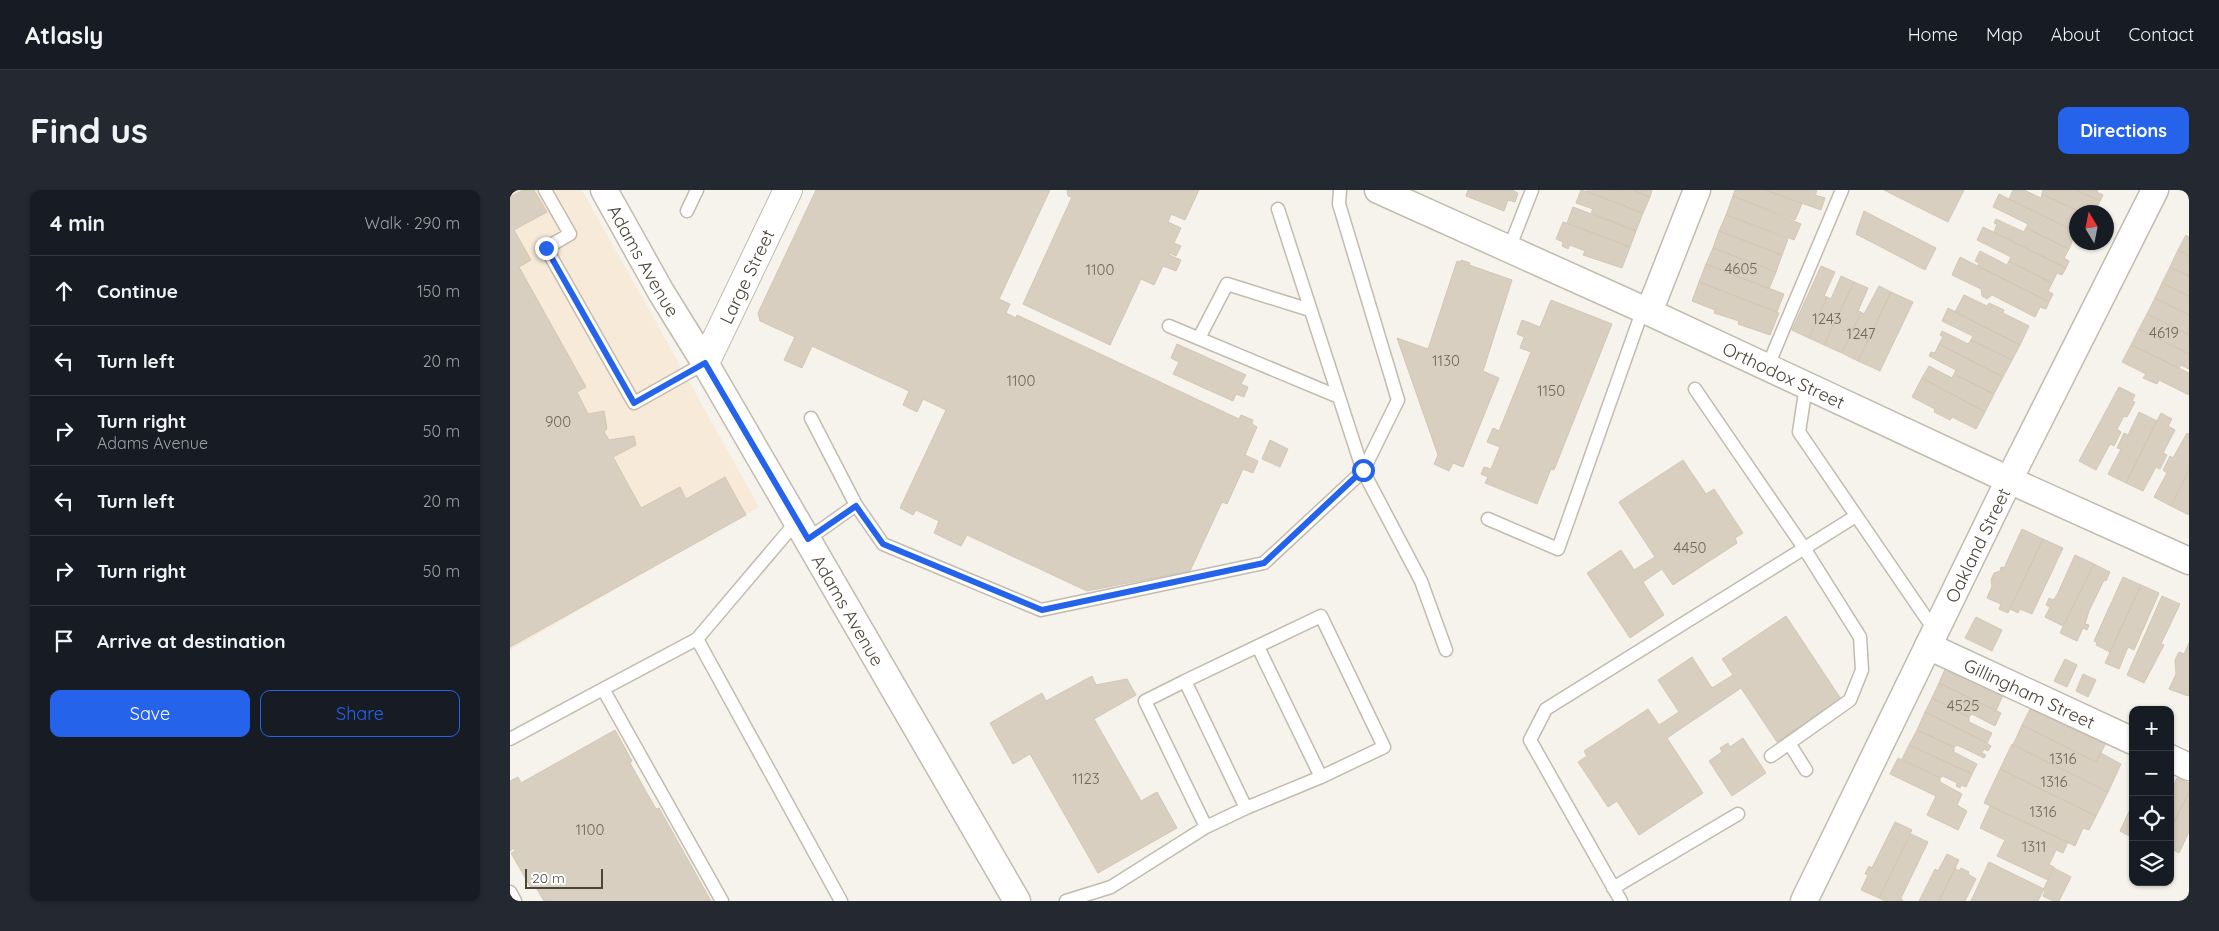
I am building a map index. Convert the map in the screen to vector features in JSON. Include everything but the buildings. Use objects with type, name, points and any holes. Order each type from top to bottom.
[{"type":"street","name":"Adams Avenue","points":[[604,190],[661,292],[803,530],[1017,901]]},
{"type":"street","name":"Large Street","points":[[705,363],[788,190]]},
{"type":"street","name":"Orthodox Street","points":[[1378,190],[1413,198],[1509,250],[1646,311],[2009,480],[2189,561]]},
{"type":"street","points":[[1646,311],[1697,190]]},
{"type":"street","name":"Oakland Street","points":[[1811,899],[1932,638],[2155,190]]},
{"type":"street","name":"Gillingham Street","points":[[1932,638],[2129,739]]},
{"type":"street","points":[[2174,760],[2189,767]]},
{"type":"lane","points":[[545,190],[570,234],[546,248],[634,403],[705,363]]},
{"type":"lane","points":[[688,211],[697,190]]},
{"type":"lane","points":[[811,418],[856,506],[883,544],[1042,610],[1264,563],[1363,470],[1398,400],[1339,204],[1340,190]]},
{"type":"lane","points":[[1509,250],[1532,190]]},
{"type":"lane","points":[[1767,368],[1842,190]]},
{"type":"lane","points":[[1278,209],[1363,470],[1421,581],[1446,650]]},
{"type":"lane","points":[[1199,338],[1227,284],[1310,310]]},
{"type":"lane","points":[[1488,519],[1558,549],[1646,311]]},
{"type":"lane","points":[[1169,326],[1338,397]]},
{"type":"lane","points":[[1806,386],[1799,432],[1856,516],[1932,638]]},
{"type":"lane","points":[[1695,389],[1804,548],[1860,637],[1862,670],[1850,700],[1771,756]]},
{"type":"lane","points":[[510,738],[697,639],[803,530],[856,506]]},
{"type":"lane","points":[[1621,901],[1530,740],[1546,709],[1856,516]]},
{"type":"lane","points":[[1066,901],[1111,886],[1206,827],[1321,777],[1384,747],[1322,616],[1145,701],[1206,827]]},
{"type":"lane","points":[[697,639],[842,901]]},
{"type":"lane","points":[[1258,646],[1321,777]]},
{"type":"lane","points":[[1185,681],[1246,808]]},
{"type":"lane","points":[[603,689],[722,901]]},
{"type":"lane","points":[[1789,743],[1806,770]]},
{"type":"lane","points":[[1613,888],[1738,814]]},
{"type":"lane","points":[[510,892],[515,901]]},
{"type":"shaded area","points":[[510,190],[582,190],[759,507],[510,650]]},
{"type":"route","points":[[546,248],[634,403],[705,363],[808,539],[856,506],[883,544],[1042,610],[1264,563],[1363,470]]}]
